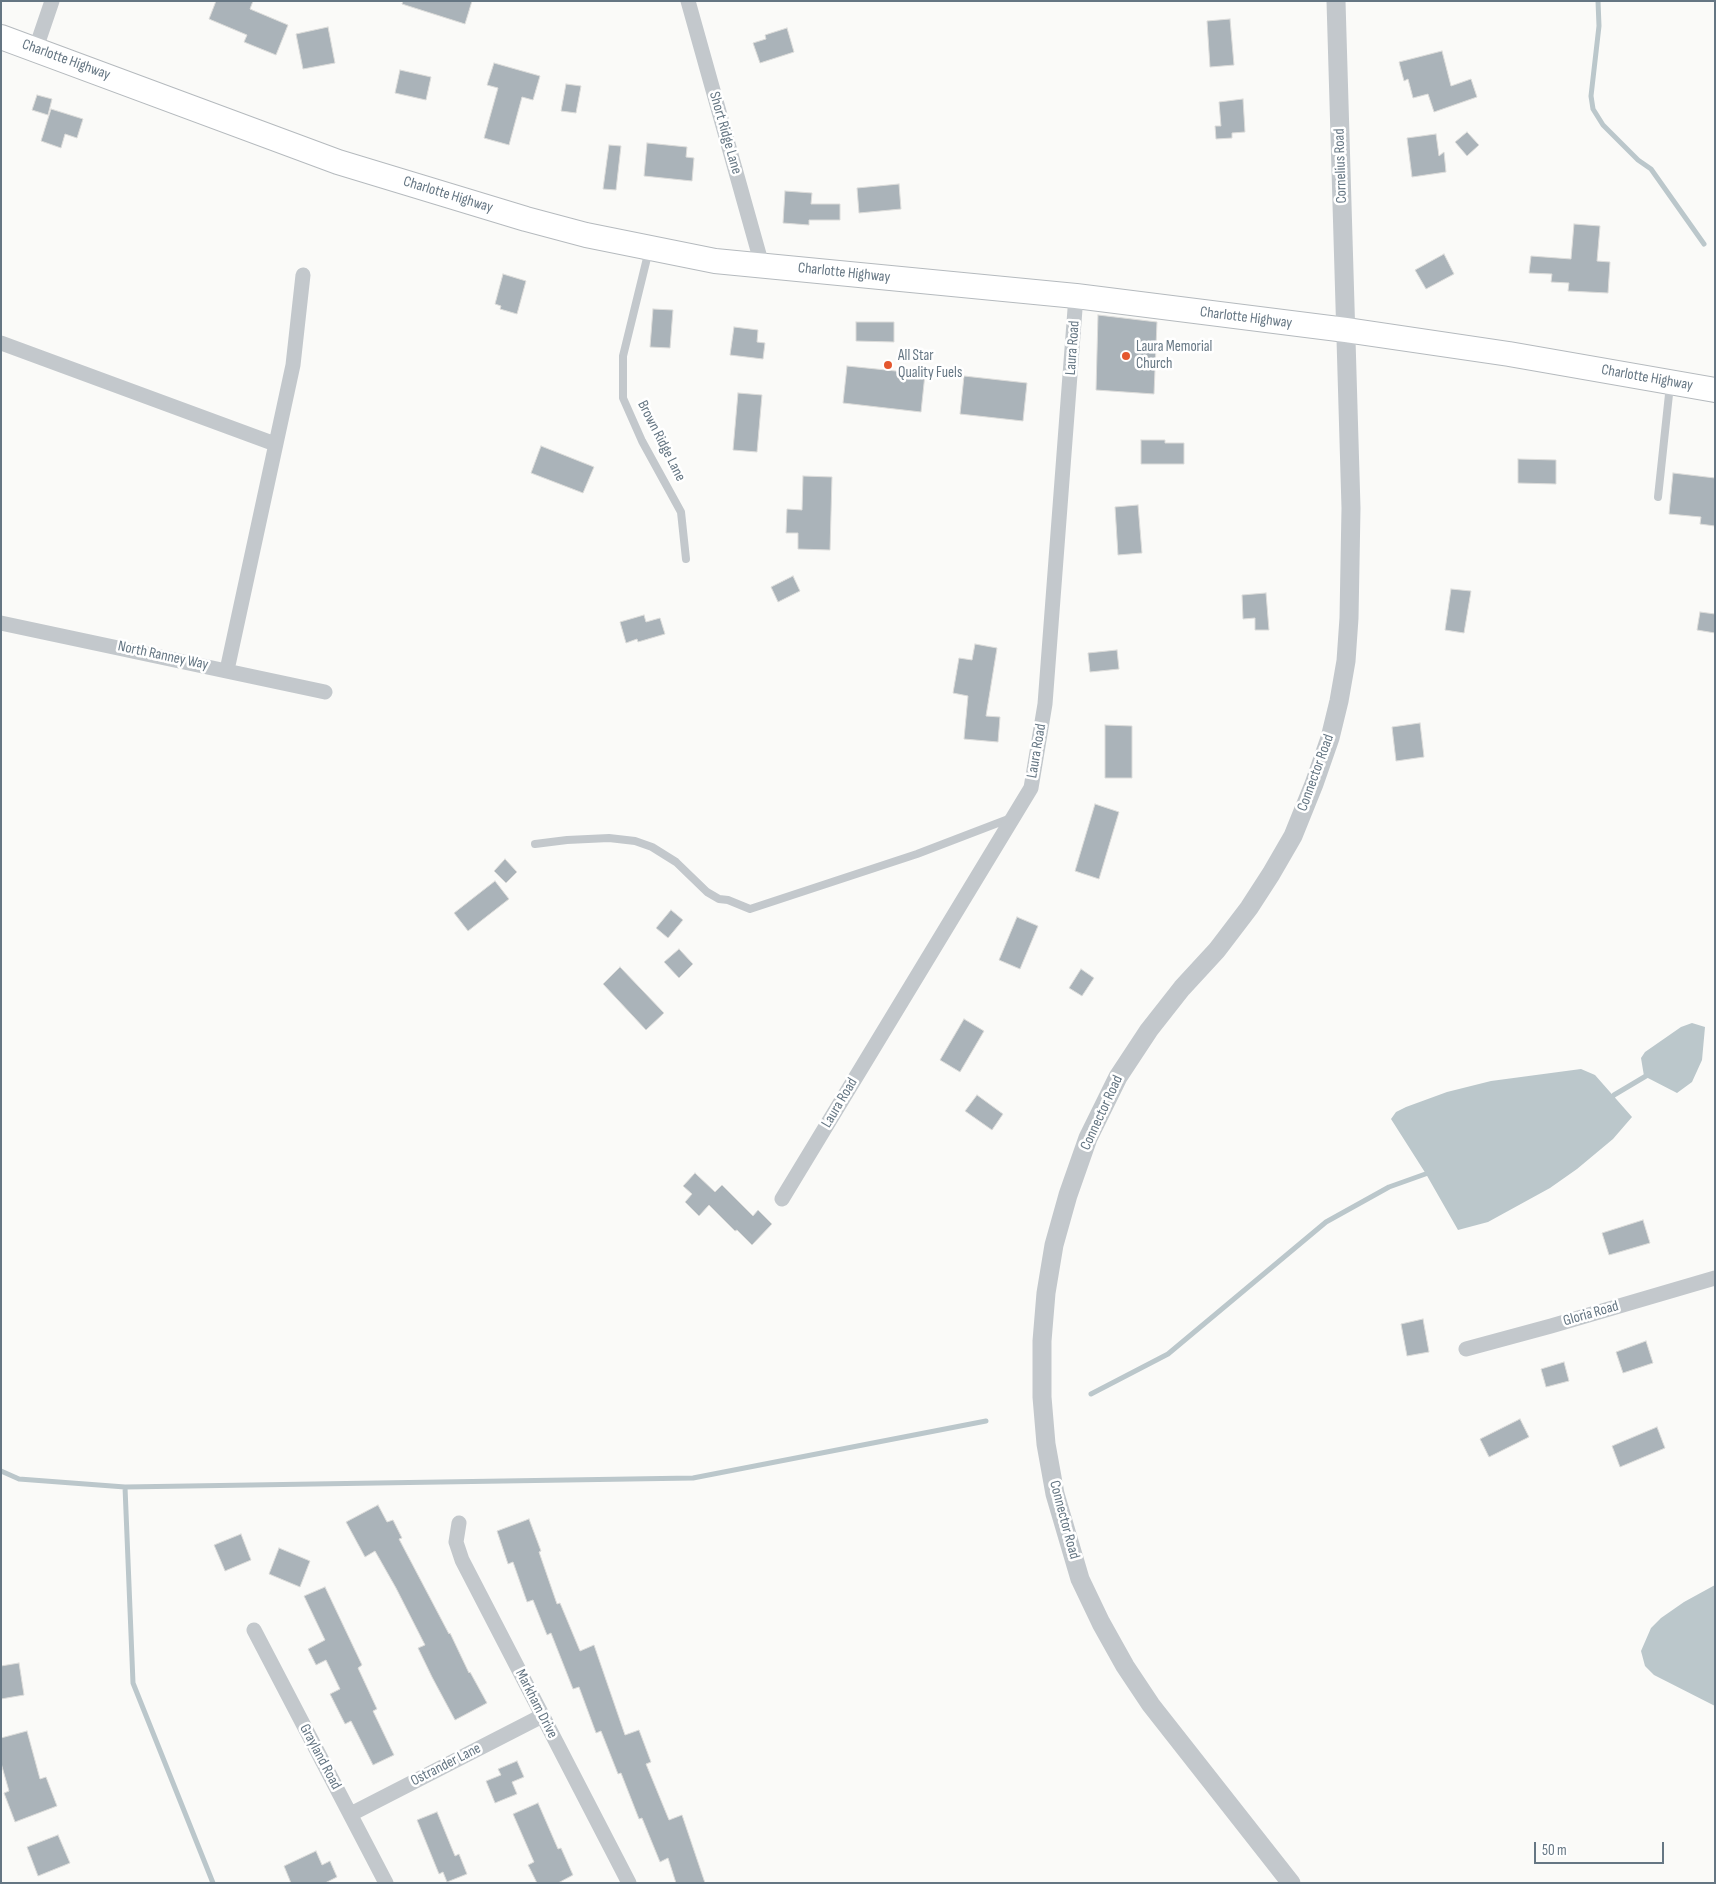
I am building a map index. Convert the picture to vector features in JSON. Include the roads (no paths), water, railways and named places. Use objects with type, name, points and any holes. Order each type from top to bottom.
[{"type":"main road","name":"Charlotte Highway","points":[[1,37],[36,48],[338,162],[526,219],[586,235],[715,260],[1076,296],[1346,330],[1509,354],[1715,390]]},
{"type":"street","points":[[36,48],[52,1]]},
{"type":"street","name":"Short Ridge Lane","points":[[688,1],[762,265]]},
{"type":"street","name":"Cornelius Road","points":[[1336,1],[1346,330]]},
{"type":"street","points":[[227,670],[293,365],[303,275]]},
{"type":"street","name":"Laura Road","points":[[782,1199],[1031,788],[1045,704],[1076,296]]},
{"type":"street","name":"Connector Road","points":[[1291,1883],[1151,1705],[1125,1666],[1101,1623],[1080,1579],[1055,1494],[1046,1444],[1042,1397],[1042,1340],[1046,1293],[1054,1245],[1068,1195],[1092,1130],[1118,1076],[1149,1030],[1182,988],[1217,950],[1249,908],[1271,874],[1293,836],[1330,738],[1346,661],[1351,579],[1346,330]]},
{"type":"street","points":[[1,343],[275,444]]},
{"type":"street","name":"North Ranney Way","points":[[1,623],[324,692]]},
{"type":"street","name":"Gloria Road","points":[[1466,1349],[1715,1278]]},
{"type":"street","name":"Markham Drive","points":[[459,1523],[456,1542],[462,1560],[628,1883]]},
{"type":"street","name":"Grayland Road","points":[[254,1630],[386,1883]]},
{"type":"street","name":"Ostrander Lane","points":[[351,1814],[542,1716]]},
{"type":"lane","name":"Brown Ridge Lane","points":[[650,248],[623,356],[624,398],[642,440],[682,512],[686,559]]},
{"type":"lane","points":[[1658,497],[1670,382]]},
{"type":"lane","points":[[535,844],[609,838],[635,841],[652,847],[676,862],[707,892],[719,899],[728,900],[750,908],[917,854],[1013,817]]},
{"type":"waterway","points":[[1598,1],[1599,26],[1591,96],[1593,109],[1603,125],[1638,160],[1651,169],[1704,244]]},
{"type":"waterway","points":[[1610,1100],[1614,1095],[1651,1073]]},
{"type":"waterway","points":[[1091,1394],[1168,1354],[1326,1222],[1389,1187],[1431,1172]]},
{"type":"waterway","points":[[1,1471],[19,1479],[125,1487],[693,1478],[986,1421]]},
{"type":"waterway","points":[[125,1487],[133,1683],[213,1883]]},
{"type":"place","name":"Laura Memorial Church","points":[[1126,356]]},
{"type":"place","name":"All Star Quality Fuels","points":[[888,365]]}]
